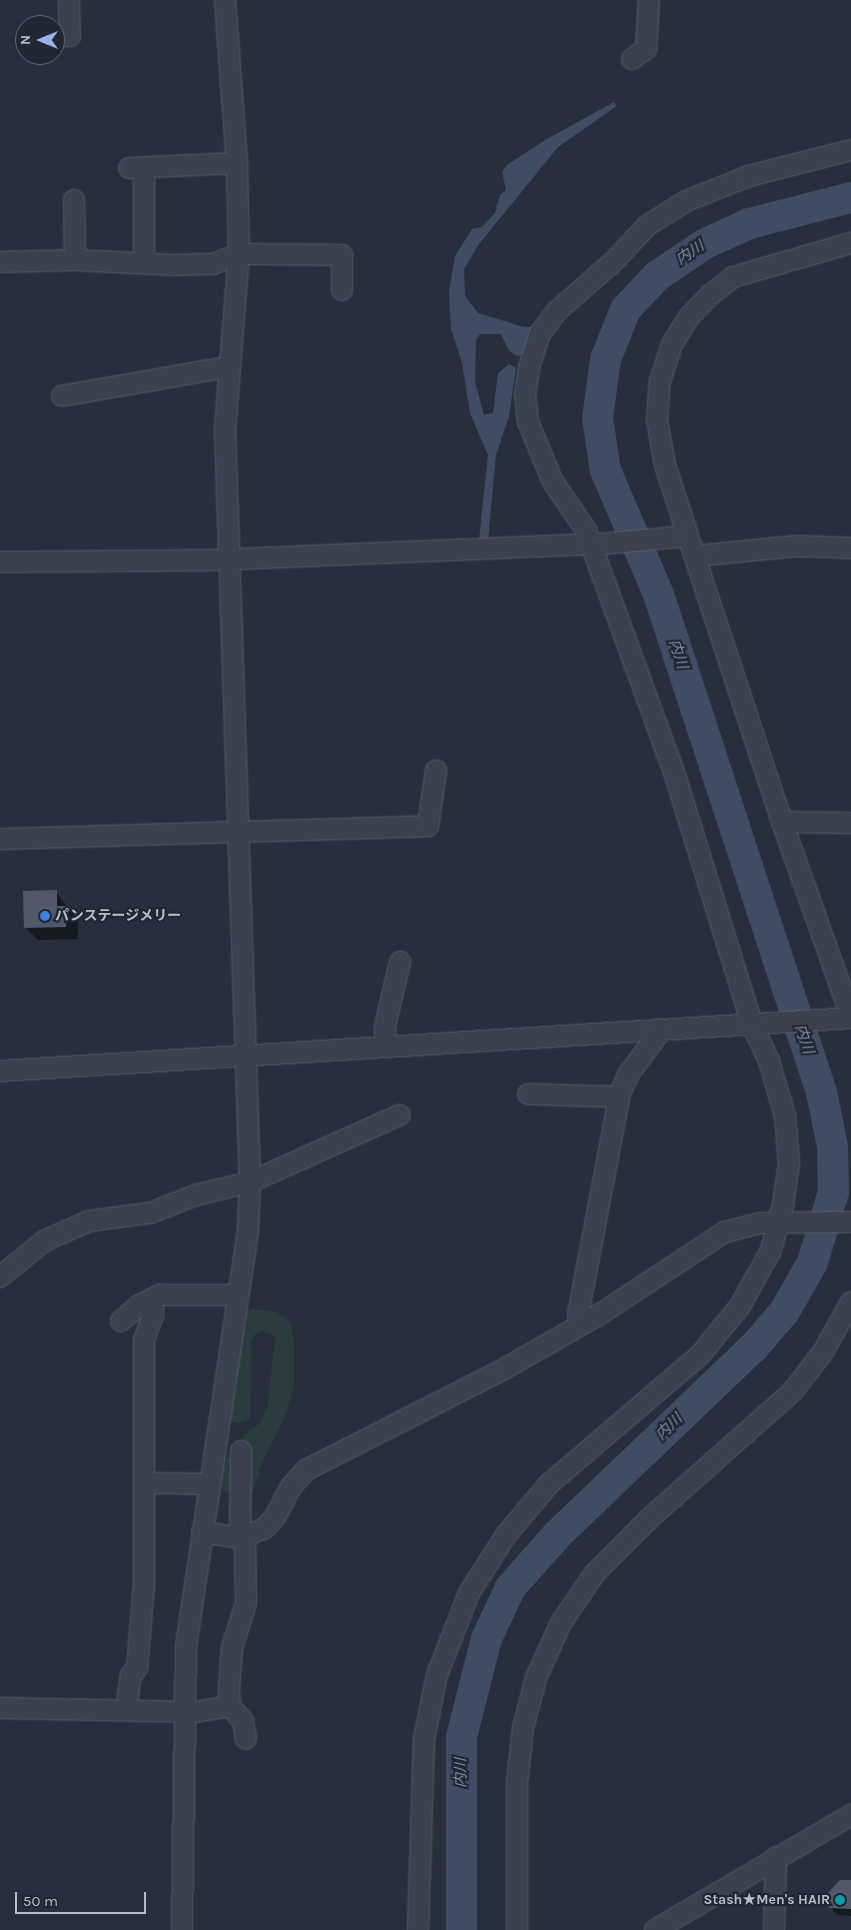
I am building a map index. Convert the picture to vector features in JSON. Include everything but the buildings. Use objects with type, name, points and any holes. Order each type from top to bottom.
[{"type":"street","points":[[65,36],[70,36],[70,0]]},
{"type":"street","points":[[182,1930],[186,1646],[248,1230],[250,1182],[225,430],[239,254],[238,163],[225,0]]},
{"type":"street","points":[[632,59],[646,49],[649,0]]},
{"type":"street","points":[[418,1930],[424,1739],[438,1675],[469,1593],[506,1534],[550,1483],[700,1355],[740,1306],[771,1250],[781,1223],[789,1163],[785,1116],[768,1061],[675,775],[597,544],[553,482],[528,422],[525,395],[530,364],[540,334],[557,311],[613,262],[648,225],[686,201],[749,176],[851,150]]},
{"type":"street","points":[[144,263],[137,168],[238,163]]},
{"type":"street","points":[[74,200],[75,260]]},
{"type":"street","points":[[0,1070],[849,1017],[782,822],[695,556],[683,538],[656,420],[660,382],[672,344],[688,318],[709,296],[733,278],[765,266],[851,244]]},
{"type":"street","points":[[0,262],[75,260],[213,264],[239,254],[342,256],[342,290]]},
{"type":"street","points":[[62,396],[229,367]]},
{"type":"street","points":[[0,562],[230,559],[597,544],[683,538]]},
{"type":"street","points":[[695,556],[797,546],[851,548]]},
{"type":"street","points":[[0,839],[239,830],[428,826],[436,771]]},
{"type":"street","points":[[782,822],[851,823]]},
{"type":"street","points":[[385,1046],[385,1026],[400,962]]},
{"type":"street","points":[[580,1325],[578,1315],[619,1097],[628,1075],[662,1029]]},
{"type":"street","points":[[528,1094],[619,1097]]},
{"type":"street","points":[[0,1277],[44,1241],[89,1221],[150,1213],[196,1195],[250,1182],[400,1115]]},
{"type":"street","points":[[202,1532],[242,1537],[264,1529],[275,1517],[291,1487],[306,1470],[470,1387],[580,1325],[725,1232],[761,1224],[851,1222]]},
{"type":"street","points":[[121,1321],[138,1306],[160,1295],[238,1294]]},
{"type":"street","points":[[126,1710],[131,1675],[137,1668],[144,1584],[144,1340],[153,1315],[153,1300]]},
{"type":"street","points":[[517,1930],[517,1784],[523,1728],[536,1678],[561,1623],[595,1573],[644,1524],[793,1391],[823,1352],[851,1302]]},
{"type":"street","points":[[241,1451],[242,1537],[247,1589],[232,1648],[230,1706],[243,1721],[246,1739]]},
{"type":"street","points":[[145,1483],[209,1484]]},
{"type":"street","points":[[0,1708],[184,1713],[230,1706]]},
{"type":"street","points":[[654,1930],[776,1856],[851,1815]]},
{"type":"street","points":[[774,1930],[776,1856]]},
{"type":"shaded area","points":[[252,1309],[276,1312],[290,1322],[294,1341],[294,1386],[286,1414],[263,1460],[253,1491],[247,1495],[226,1493],[217,1485],[221,1458],[233,1457],[242,1447],[244,1435],[259,1424],[267,1409],[275,1341],[274,1335],[262,1331],[254,1335],[251,1342],[250,1419],[240,1423],[225,1420],[244,1312]]},
{"type":"water","points":[[614,102],[617,106],[558,147],[479,244],[464,269],[465,296],[478,313],[524,327],[534,327],[522,355],[517,356],[509,351],[501,334],[480,334],[476,340],[475,382],[484,415],[493,413],[498,373],[509,364],[516,368],[509,416],[496,455],[488,540],[479,540],[488,455],[470,413],[462,363],[451,329],[449,291],[455,256],[472,229],[482,227],[495,213],[500,195],[506,190],[502,172],[507,165],[547,139]]},
{"type":"waterway","name":"内川","points":[[461,1930],[461,1736],[486,1638],[510,1587],[557,1534],[753,1347],[784,1311],[812,1262],[833,1191],[832,1146],[821,1092],[658,594],[605,470],[597,418],[605,359],[625,309],[656,276],[705,243],[749,223],[851,197]]},
{"type":"place","name":"パンステージメリー","points":[[45,916]]},
{"type":"place","name":"Stash★Men's HAIR","points":[[840,1900]]}]
